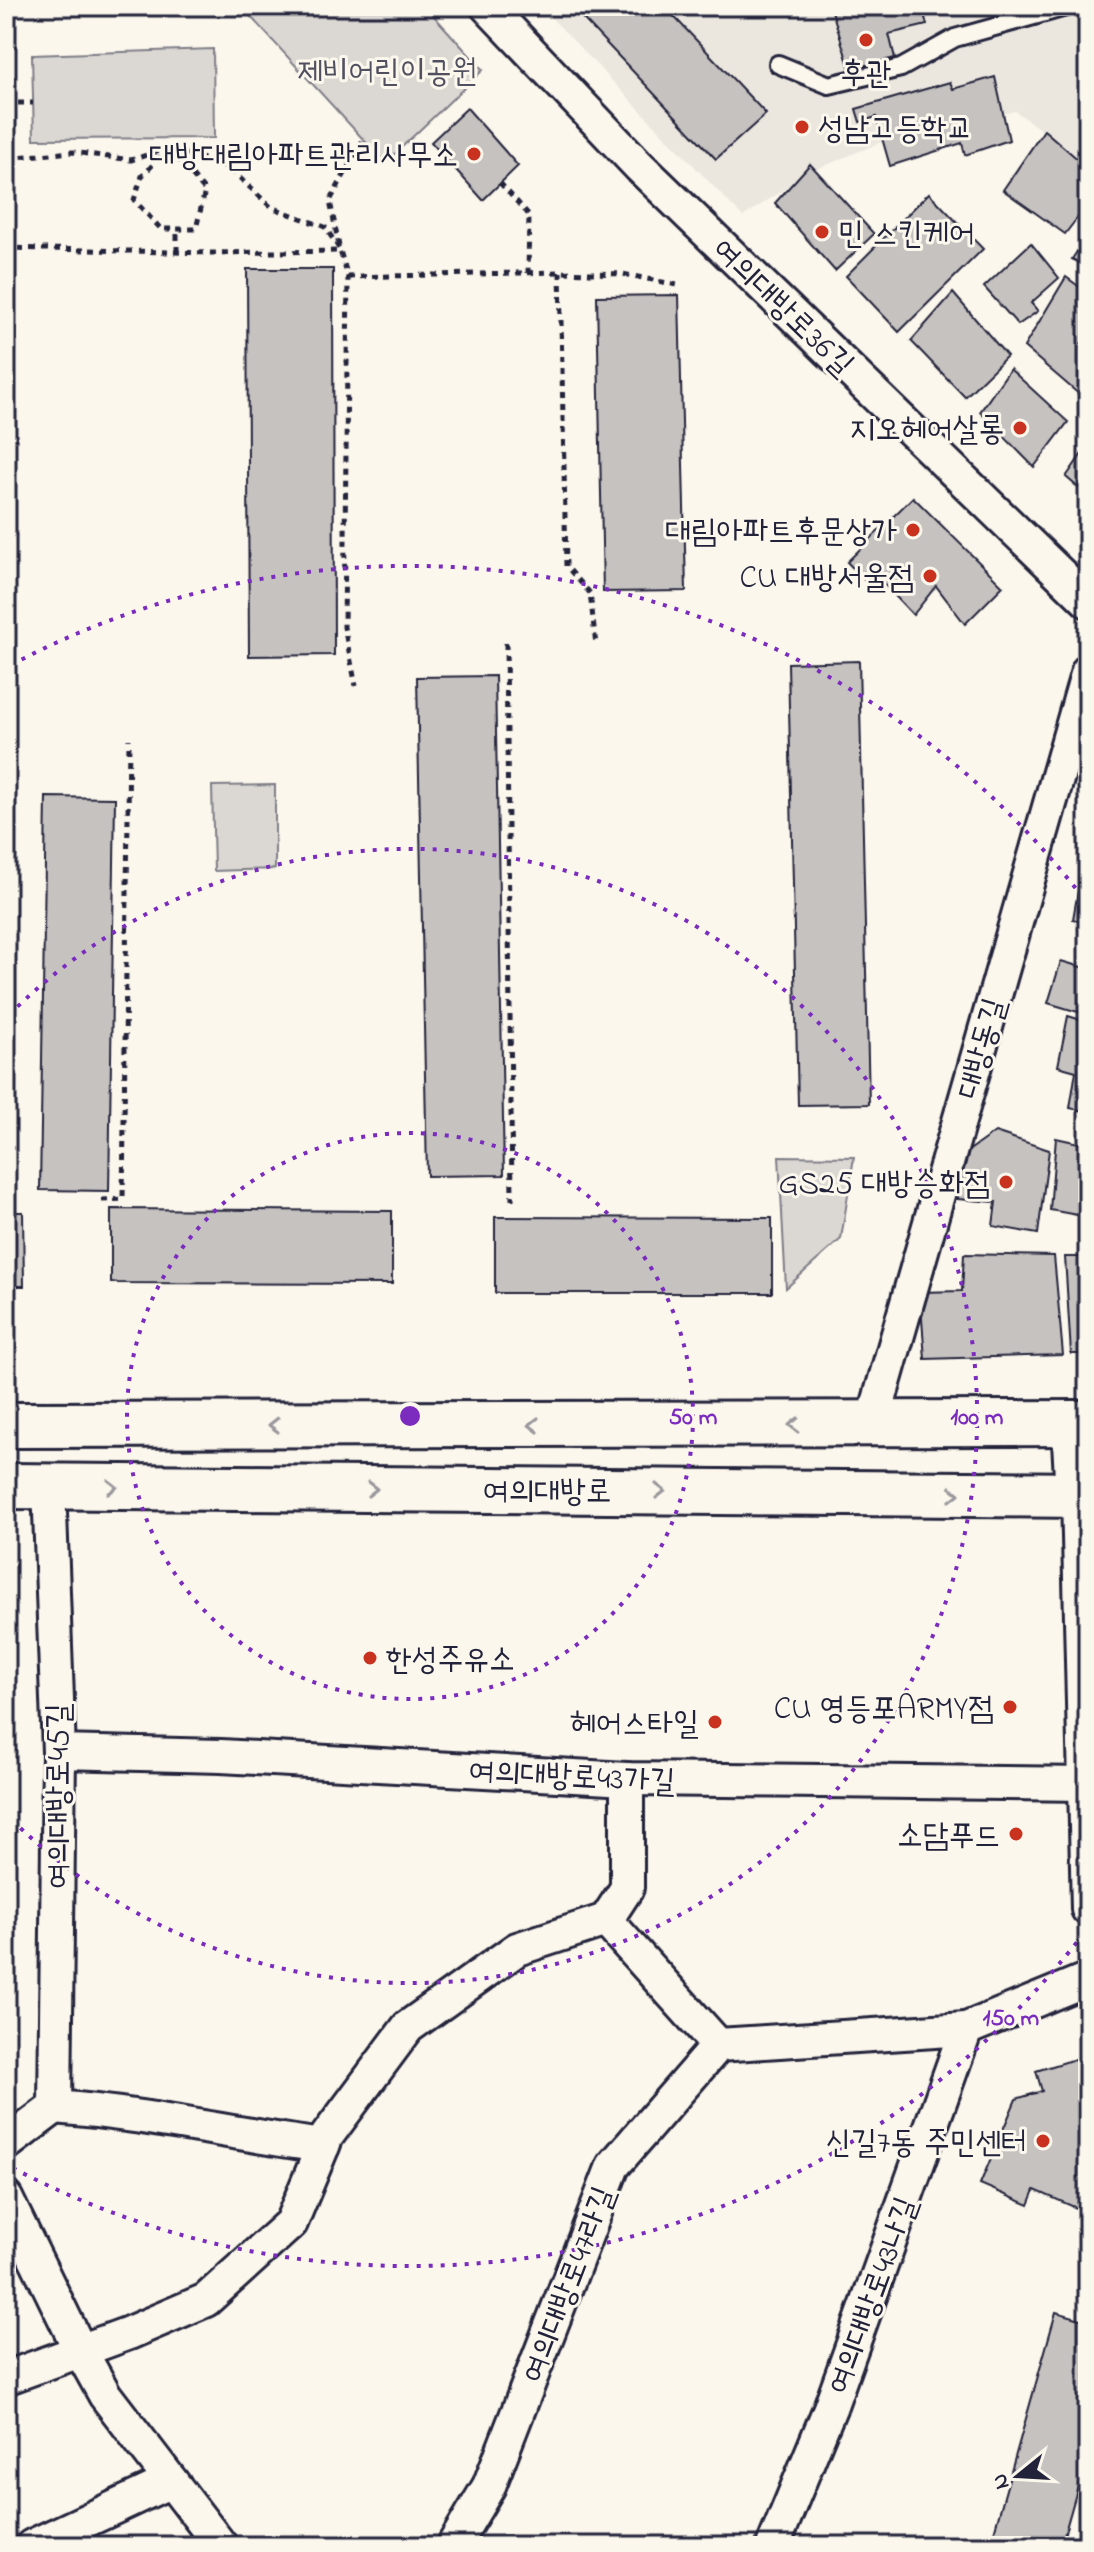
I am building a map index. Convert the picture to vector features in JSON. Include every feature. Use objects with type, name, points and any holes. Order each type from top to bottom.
[{"type":"main road","name":"여의대방로","points":[[6,1425],[1081,1423]]},
{"type":"main road","points":[[1081,1423],[1083,1495]]},
{"type":"main road","points":[[872,1425],[876,1493]]},
{"type":"main road","name":"여의대방로","points":[[6,1486],[1083,1495]]},
{"type":"street","name":"여의대방로36길","points":[[487,6],[639,166],[1088,601]]},
{"type":"street","name":"대방동길","points":[[872,1425],[1088,671]]},
{"type":"street","name":"여의대방로45길","points":[[49,1486],[59,1752],[55,2107]]},
{"type":"street","points":[[1083,1495],[1088,1909]]},
{"type":"street","name":"여의대방로43가길","points":[[59,1752],[221,1756],[627,1779],[1087,1784]]},
{"type":"street","points":[[6,2378],[129,2333],[206,2300],[291,2223],[327,2136],[408,2027],[517,1949],[606,1920],[627,1888],[627,1779]]},
{"type":"street","points":[[606,1920],[718,2045],[966,2029],[1088,1979]]},
{"type":"street","name":"여의대방로43나길","points":[[773,2546],[830,2408],[966,2029]]},
{"type":"street","name":"여의대방로47라길","points":[[453,2546],[489,2486],[613,2166],[718,2045]]},
{"type":"street","points":[[6,2144],[55,2107],[115,2112],[323,2146]]},
{"type":"street","points":[[6,2198],[105,2395],[221,2546]]},
{"type":"street","points":[[32,2546],[171,2481]]},
{"type":"lane","points":[[778,64],[829,85],[901,68],[955,38],[1070,6]]},
{"type":"path","points":[[6,103],[33,103]]},
{"type":"path","points":[[356,686],[344,627],[348,277],[330,201],[363,140]]},
{"type":"path","points":[[6,173],[17,157],[73,152],[131,160],[169,148],[228,167],[271,207],[325,227],[340,251]]},
{"type":"path","points":[[169,148],[205,191],[196,229],[161,229],[134,200],[142,176],[169,148]]},
{"type":"path","points":[[500,183],[529,215],[528,273]]},
{"type":"path","points":[[177,229],[177,252]]},
{"type":"path","points":[[6,248],[177,252],[340,251]]},
{"type":"path","points":[[348,277],[560,272],[623,274],[682,286]]},
{"type":"path","points":[[560,272],[566,566],[590,593],[596,645]]},
{"type":"path","points":[[506,643],[512,1200]]},
{"type":"path","points":[[102,1200],[123,1199],[129,739]]},
{"type":"shaded area","name":"성남고등학교","points":[[540,6],[1088,6],[1088,164],[1015,111],[879,143],[810,172],[743,217]]},
{"type":"green space","name":"제비어린이공원","points":[[241,6],[425,6],[483,70],[385,163]]},
{"type":"green space","points":[[213,49],[214,138],[34,139],[32,55]]},
{"type":"green space","points":[[275,785],[275,869],[214,871],[212,786]]},
{"type":"green space","points":[[779,1156],[854,1157],[841,1239],[786,1288]]},
{"type":"building","points":[[571,6],[664,6],[766,114],[716,159]]},
{"type":"building","name":"후관","points":[[848,6],[922,6],[927,25],[889,34],[895,58],[850,69],[832,11]]},
{"type":"building","points":[[995,77],[1009,140],[965,155],[962,143],[890,166],[876,117],[860,122],[856,109],[950,82],[953,89]]},
{"type":"building","name":"대방대림아파트관리사무소","points":[[467,108],[518,166],[483,200],[431,142]]},
{"type":"building","points":[[1044,130],[1088,168],[1088,204],[1065,234],[1003,190]]},
{"type":"building","points":[[810,164],[874,234],[835,271],[775,203]]},
{"type":"building","points":[[929,193],[983,249],[899,332],[846,276]]},
{"type":"building","points":[[1088,235],[1088,267],[1072,259]]},
{"type":"building","points":[[1031,243],[1059,278],[1031,303],[1038,311],[1018,325],[984,287]]},
{"type":"building","points":[[247,269],[333,269],[334,655],[249,656]]},
{"type":"building","points":[[1066,277],[1088,293],[1088,335],[1081,344],[1088,351],[1088,389],[1081,396],[1024,347]]},
{"type":"building","points":[[953,293],[1007,356],[965,397],[911,341]]},
{"type":"building","points":[[679,295],[686,591],[603,592],[597,296]]},
{"type":"building","points":[[1010,369],[1068,422],[1034,467],[980,412]]},
{"type":"building","points":[[1088,445],[1088,496],[1066,477]]},
{"type":"building","name":"대림아파트후문상가","points":[[913,497],[1003,586],[965,624],[936,586],[913,615],[883,583],[875,591],[847,562]]},
{"type":"building","points":[[859,661],[869,1104],[798,1105],[788,663]]},
{"type":"building","points":[[495,676],[504,1175],[427,1176],[417,677]]},
{"type":"building","points":[[46,797],[115,798],[109,1191],[40,1190]]},
{"type":"building","points":[[1088,846],[1088,924],[1073,919]]},
{"type":"building","points":[[1061,961],[1088,969],[1088,1015],[1048,1003]]},
{"type":"building","points":[[1068,1016],[1088,1022],[1088,1112],[1070,1108],[1076,1071],[1058,1066]]},
{"type":"building","points":[[995,1132],[1049,1150],[1038,1234],[993,1226],[996,1202],[958,1199],[961,1156]]},
{"type":"building","points":[[1056,1138],[1088,1145],[1088,1217],[1050,1210]]},
{"type":"building","points":[[111,1209],[392,1211],[392,1284],[111,1283]]},
{"type":"building","points":[[6,1212],[23,1212],[24,1286],[6,1286]]},
{"type":"building","points":[[495,1217],[772,1218],[772,1293],[495,1293]]},
{"type":"building","points":[[964,1254],[1054,1256],[1063,1355],[925,1359],[920,1292],[962,1291]]},
{"type":"building","points":[[1065,1257],[1088,1257],[1088,1354],[1071,1354]]},
{"type":"building","name":"신길7동 주민센터","points":[[1088,2055],[1088,2213],[1035,2190],[1029,2205],[980,2184],[1016,2099],[1042,2091],[1036,2071]]},
{"type":"building","points":[[1056,2312],[1088,2321],[1088,2451],[1061,2546],[990,2546]]},
{"type":"place","name":"후관","points":[[866,40]]},
{"type":"place","name":"성남고등학교","points":[[802,127]]},
{"type":"place","name":"대방대림아파트관리사무소","points":[[474,154]]},
{"type":"place","name":"민 스킨케어","points":[[822,232]]},
{"type":"place","name":"지오헤어살롱","points":[[1020,428]]},
{"type":"place","name":"대림아파트후문상가","points":[[913,530]]},
{"type":"place","name":"CU 대방서울점","points":[[930,576]]},
{"type":"place","name":"GS25 대방승화점","points":[[1006,1182]]},
{"type":"place","name":"한성주유소","points":[[370,1658]]},
{"type":"place","name":"CU 영등포ARMY점","points":[[1010,1707]]},
{"type":"place","name":"헤어스타일","points":[[715,1722]]},
{"type":"place","name":"소담푸드","points":[[1016,1834]]},
{"type":"place","name":"신길7동 주민센터","points":[[1043,2141]]}]
